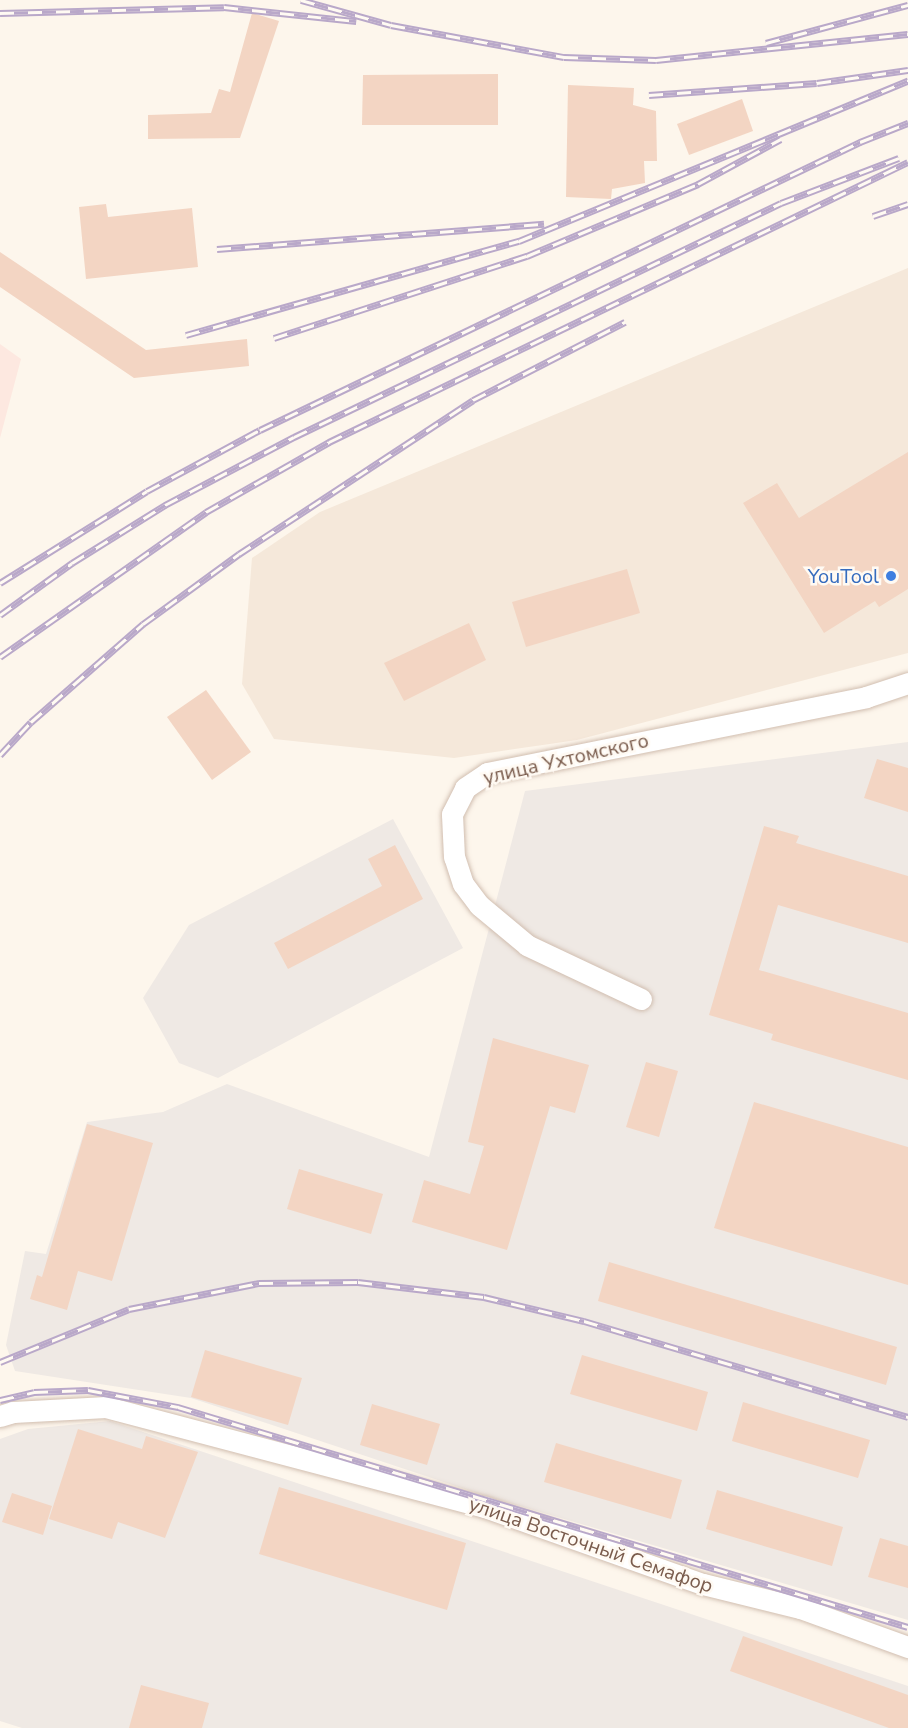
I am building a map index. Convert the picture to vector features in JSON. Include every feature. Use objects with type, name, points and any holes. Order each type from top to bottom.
[{"type":"street","name":"улица Ухтомского","points":[[641,999],[527,945],[479,905],[464,884],[454,857],[452,814],[465,788],[487,773],[867,697],[908,683]]},
{"type":"street","name":"улица Восточный Семафор","points":[[0,1416],[13,1412],[106,1407],[485,1507],[703,1584],[800,1608],[908,1647]]},
{"type":"shaded area","points":[[908,268],[908,653],[577,740],[454,758],[274,739],[242,684],[252,558],[320,512]]},
{"type":"shaded area","points":[[0,344],[21,359],[0,438]]},
{"type":"shaded area","points":[[908,742],[908,1620],[486,1496],[191,1398],[15,1371],[6,1345],[25,1251],[46,1254],[87,1122],[163,1112],[227,1084],[429,1157],[525,791]]},
{"type":"shaded area","points":[[393,819],[463,948],[218,1078],[179,1063],[143,998],[189,925]]},
{"type":"shaded area","points":[[110,1421],[908,1686],[908,1728],[22,1728],[0,1721],[0,1439],[28,1429]]},
{"type":"building","points":[[252,13],[279,21],[240,138],[148,139],[148,115],[211,113],[219,89],[230,92]]},
{"type":"building","points":[[498,74],[498,125],[362,125],[363,75]]},
{"type":"building","points":[[568,85],[634,88],[633,105],[656,111],[657,161],[644,161],[645,183],[612,189],[611,199],[566,197]]},
{"type":"building","points":[[742,99],[753,131],[689,155],[677,124]]},
{"type":"building","points":[[106,204],[108,217],[192,208],[198,267],[86,279],[79,207]]},
{"type":"building","points":[[0,252],[146,350],[247,339],[249,366],[134,378],[0,287]]},
{"type":"building","points":[[908,452],[908,589],[879,607],[875,601],[824,633],[743,503],[777,483],[799,518]]},
{"type":"building","points":[[627,569],[640,613],[526,647],[512,602]]},
{"type":"building","points":[[469,623],[486,660],[404,701],[384,663]]},
{"type":"building","points":[[206,690],[251,752],[212,780],[167,717]]},
{"type":"building","points":[[877,759],[908,768],[908,812],[864,798]]},
{"type":"building","points":[[764,826],[799,836],[796,843],[908,876],[908,943],[778,905],[759,970],[908,1013],[908,1080],[771,1040],[773,1034],[709,1015]]},
{"type":"building","points":[[395,845],[423,899],[288,969],[274,943],[382,886],[368,859]]},
{"type":"building","points":[[493,1038],[589,1065],[575,1113],[550,1106],[507,1250],[412,1222],[424,1180],[470,1194],[484,1146],[468,1142]]},
{"type":"building","points":[[646,1062],[678,1071],[659,1137],[626,1127]]},
{"type":"building","points":[[754,1102],[908,1147],[908,1285],[714,1228]]},
{"type":"building","points":[[87,1124],[153,1143],[112,1281],[78,1271],[67,1310],[30,1299],[37,1275],[42,1277]]},
{"type":"building","points":[[299,1169],[383,1194],[371,1234],[287,1209]]},
{"type":"building","points":[[609,1262],[897,1347],[886,1385],[598,1301]]},
{"type":"building","points":[[205,1350],[302,1378],[288,1425],[191,1397]]},
{"type":"building","points":[[582,1355],[708,1392],[697,1431],[570,1394]]},
{"type":"building","points":[[743,1402],[870,1440],[858,1478],[732,1441]]},
{"type":"building","points":[[372,1404],[440,1424],[427,1465],[360,1445]]},
{"type":"building","points":[[78,1429],[142,1449],[146,1436],[198,1452],[165,1538],[118,1522],[112,1539],[49,1519]]},
{"type":"building","points":[[556,1443],[682,1480],[671,1519],[544,1482]]},
{"type":"building","points":[[279,1487],[466,1543],[447,1610],[259,1554]]},
{"type":"building","points":[[717,1490],[843,1527],[832,1566],[706,1529]]},
{"type":"building","points":[[12,1493],[52,1506],[43,1535],[2,1522]]},
{"type":"building","points":[[880,1538],[908,1546],[908,1588],[868,1577]]},
{"type":"building","points":[[743,1636],[908,1695],[908,1728],[889,1728],[730,1671]]},
{"type":"building","points":[[141,1685],[209,1703],[202,1728],[129,1728]]},
{"type":"railway","points":[[301,0],[391,25],[564,57],[656,60],[908,34]]},
{"type":"railway","points":[[766,43],[908,5]]},
{"type":"railway","points":[[0,13],[224,7],[356,21]]},
{"type":"railway","points":[[649,95],[817,83],[908,70]]},
{"type":"railway","points":[[186,335],[519,241],[908,81]]},
{"type":"railway","points":[[0,583],[147,491],[260,430],[860,142],[908,123]]},
{"type":"railway","points":[[274,338],[527,256],[698,184],[781,139]]},
{"type":"railway","points":[[0,615],[72,563],[165,505],[294,437],[781,203],[899,158]]},
{"type":"railway","points":[[0,657],[206,512],[329,442],[908,162]]},
{"type":"railway","points":[[873,216],[908,204]]},
{"type":"railway","points":[[217,249],[544,224]]},
{"type":"railway","points":[[0,755],[31,722],[143,624],[239,554],[473,400],[625,322]]},
{"type":"railway","points":[[0,1362],[129,1309],[259,1283],[358,1282],[484,1297],[584,1321],[908,1417]]},
{"type":"railway","points":[[0,1400],[34,1392],[88,1390],[178,1407],[908,1627]]},
{"type":"place","name":"YouTool","points":[[891,576]]}]
